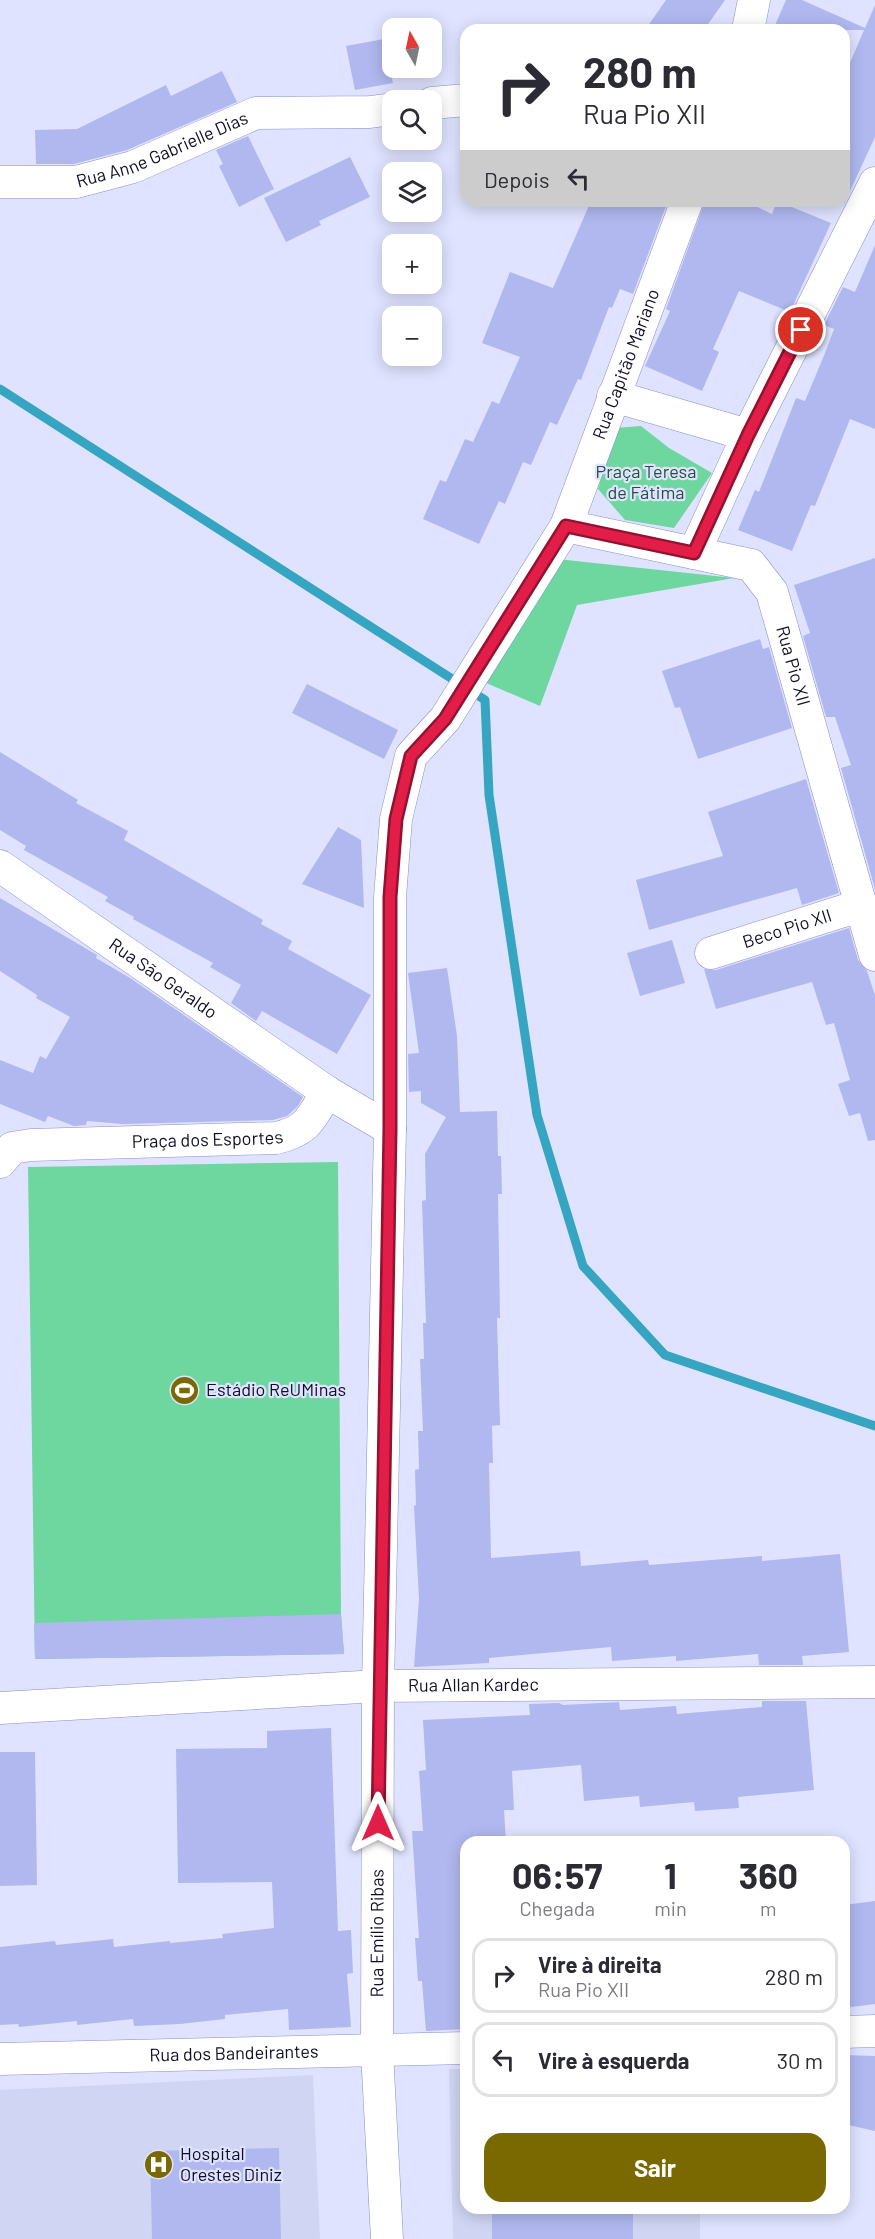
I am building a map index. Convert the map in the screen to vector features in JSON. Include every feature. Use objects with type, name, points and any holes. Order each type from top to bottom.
[{"type":"street","points":[[749,24],[754,0]]},
{"type":"street","points":[[442,102],[460,101]]},
{"type":"street","name":"Rua Anne Gabrielle Dias","points":[[0,182],[76,182],[133,167],[256,113],[382,110]]},
{"type":"street","points":[[694,553],[748,435],[875,183]]},
{"type":"street","name":"Rua Capitão Mariano","points":[[566,526],[685,207]]},
{"type":"street","points":[[613,396],[748,435]]},
{"type":"street","name":"Rua Pio XII","points":[[566,526],[751,565],[772,592],[875,955]]},
{"type":"street","name":"Rua Emílio Ribas","points":[[387,2239],[377,2052],[378,1686],[390,1129],[390,897],[396,819],[411,756],[445,719],[566,526]]},
{"type":"street","name":"Rua São Geraldo","points":[[0,866],[327,1092]]},
{"type":"street","name":"Beco Pio XII","points":[[711,953],[862,904]]},
{"type":"street","points":[[327,1092],[390,1129]]},
{"type":"street","name":"Praça dos Esportes","points":[[4,1152],[32,1145],[276,1138],[294,1134],[309,1122],[327,1092]]},
{"type":"street","name":"Rua Allan Kardec","points":[[0,1708],[378,1686],[875,1682]]},
{"type":"street","points":[[850,2032],[875,2031]]},
{"type":"street","name":"Rua dos Bandeirantes","points":[[0,2059],[460,2048]]},
{"type":"shaded area","points":[[449,2069],[460,2069],[460,2214],[700,2214],[700,2239],[453,2239]]},
{"type":"shaded area","name":"Hospital Orestes Diniz","points":[[313,2075],[320,2239],[0,2239],[0,2090]]},
{"type":"green space","name":"Praça Teresa de Fátima","points":[[641,426],[669,448],[712,473],[674,528],[625,520],[598,489],[615,428]]},
{"type":"green space","points":[[557,559],[734,578],[577,605],[540,706],[484,682]]},
{"type":"green space","name":"Estádio ReUMinas","points":[[338,1162],[341,1614],[344,1654],[35,1659],[28,1167]]},
{"type":"building","points":[[666,0],[725,0],[708,24],[649,24]]},
{"type":"building","points":[[786,0],[802,0],[865,28],[875,5],[875,137],[850,191],[850,63],[864,30],[850,30],[850,24],[776,24]]},
{"type":"building","points":[[382,39],[382,78],[392,78],[393,83],[355,90],[346,46]]},
{"type":"building","points":[[222,71],[237,102],[127,150],[74,164],[36,164],[35,130],[77,129],[166,85],[171,96]]},
{"type":"building","points":[[248,136],[274,189],[239,207],[219,166],[223,164],[216,150]]},
{"type":"building","points":[[350,157],[370,197],[319,221],[321,225],[286,242],[264,198]]},
{"type":"building","points":[[588,207],[666,207],[633,294],[620,289],[612,308],[609,307],[581,380],[578,379],[557,425],[550,422],[531,465],[523,462],[505,504],[499,501],[479,544],[423,519],[440,480],[446,482],[465,439],[473,442],[492,401],[499,404],[520,357],[482,343],[510,272],[553,288]]},
{"type":"building","points":[[703,207],[757,207],[772,214],[775,207],[792,207],[831,223],[790,312],[739,291],[713,349],[719,352],[702,391],[645,366],[670,311],[666,309]]},
{"type":"building","points":[[875,245],[875,429],[850,419],[815,506],[811,505],[792,551],[738,530],[755,490],[759,492],[796,398],[805,401],[834,329],[824,325],[843,287],[855,292]]},
{"type":"building","points":[[875,558],[875,889],[841,768],[851,765],[835,717],[826,717],[803,636],[810,633],[794,585]]},
{"type":"building","points":[[760,639],[763,649],[769,647],[792,728],[698,759],[680,707],[675,708],[662,671]]},
{"type":"building","points":[[307,684],[398,730],[384,759],[292,713]]},
{"type":"building","points":[[0,752],[78,800],[76,803],[128,831],[124,840],[263,920],[261,924],[292,941],[288,949],[371,995],[337,1054],[262,1011],[256,1021],[231,1003],[241,985],[210,967],[213,963],[133,919],[134,917],[105,901],[108,897],[24,850],[26,846],[0,830]]},
{"type":"building","points":[[806,779],[839,893],[802,905],[797,888],[649,930],[636,880],[723,856],[708,812]]},
{"type":"building","points":[[338,827],[361,840],[364,908],[302,884]]},
{"type":"building","points":[[0,898],[97,955],[96,958],[130,978],[303,1097],[298,1106],[287,1116],[273,1120],[123,1124],[87,1121],[86,1125],[74,1126],[48,1116],[45,1122],[0,1104],[0,1060],[33,1073],[40,1056],[46,1059],[70,1017],[36,998],[37,995],[0,971]]},
{"type":"building","points":[[849,928],[858,960],[867,971],[875,995],[875,1140],[868,1141],[860,1113],[849,1116],[838,1084],[850,1080],[834,1023],[826,1025],[812,982],[716,1009],[704,969],[716,970]]},
{"type":"building","points":[[672,940],[685,983],[640,996],[627,953]]},
{"type":"building","points":[[447,968],[457,1036],[460,1112],[497,1111],[498,1156],[501,1156],[502,1194],[498,1194],[500,1318],[497,1318],[500,1425],[492,1426],[493,1463],[489,1463],[491,1558],[580,1551],[581,1566],[648,1560],[649,1565],[762,1556],[762,1561],[840,1554],[849,1652],[802,1656],[803,1665],[759,1665],[758,1654],[676,1661],[676,1656],[612,1661],[611,1647],[489,1658],[489,1663],[414,1667],[419,1599],[414,1506],[416,1505],[415,1470],[419,1469],[418,1431],[423,1431],[420,1359],[424,1359],[423,1323],[426,1323],[422,1201],[426,1200],[425,1154],[446,1117],[421,1103],[421,1091],[409,1092],[408,1054],[419,1053],[408,973]]},
{"type":"building","points":[[341,1614],[344,1654],[35,1659],[34,1623]]},
{"type":"building","points":[[762,1701],[806,1701],[814,1790],[738,1797],[739,1808],[695,1811],[694,1802],[640,1807],[639,1796],[584,1801],[581,1765],[512,1771],[514,1810],[504,1810],[506,1836],[460,1836],[460,2029],[426,2031],[422,1981],[418,1981],[415,1938],[419,1938],[412,1831],[423,1831],[419,1771],[426,1770],[423,1720],[530,1715],[529,1704],[619,1702],[620,1710],[676,1706],[677,1714],[762,1707]]},
{"type":"building","points":[[331,1728],[338,1931],[351,1930],[353,1973],[347,1974],[351,2027],[289,2030],[288,2009],[225,2015],[225,2019],[180,2024],[134,2026],[133,2019],[77,2025],[77,2021],[19,2027],[18,2024],[0,2025],[0,1947],[55,1941],[56,1945],[113,1939],[114,1947],[223,1938],[222,1934],[274,1928],[272,1882],[178,1883],[176,1749],[267,1748],[267,1731]]},
{"type":"building","points":[[0,1752],[35,1752],[37,1885],[0,1886]]},
{"type":"building","points":[[875,1901],[875,2004],[850,2007],[850,1904]]},
{"type":"building","points":[[850,2055],[875,2056],[875,2131],[850,2125]]},
{"type":"building","points":[[279,2148],[281,2239],[152,2239],[150,2151]]},
{"type":"building","points":[[492,2214],[633,2214],[633,2239],[492,2239]]},
{"type":"waterway","points":[[0,389],[485,700],[489,795],[537,1115],[583,1266],[665,1355],[875,1426]]},
{"type":"place","name":"Estádio ReUMinas","points":[[185,1390]]},
{"type":"place","name":"Hospital Orestes Diniz","points":[[159,2164]]},
{"type":"route","points":[[378,1823],[378,1686],[390,1129],[390,897],[396,819],[411,756],[445,719],[566,526],[694,553],[748,435],[801,330]]}]
